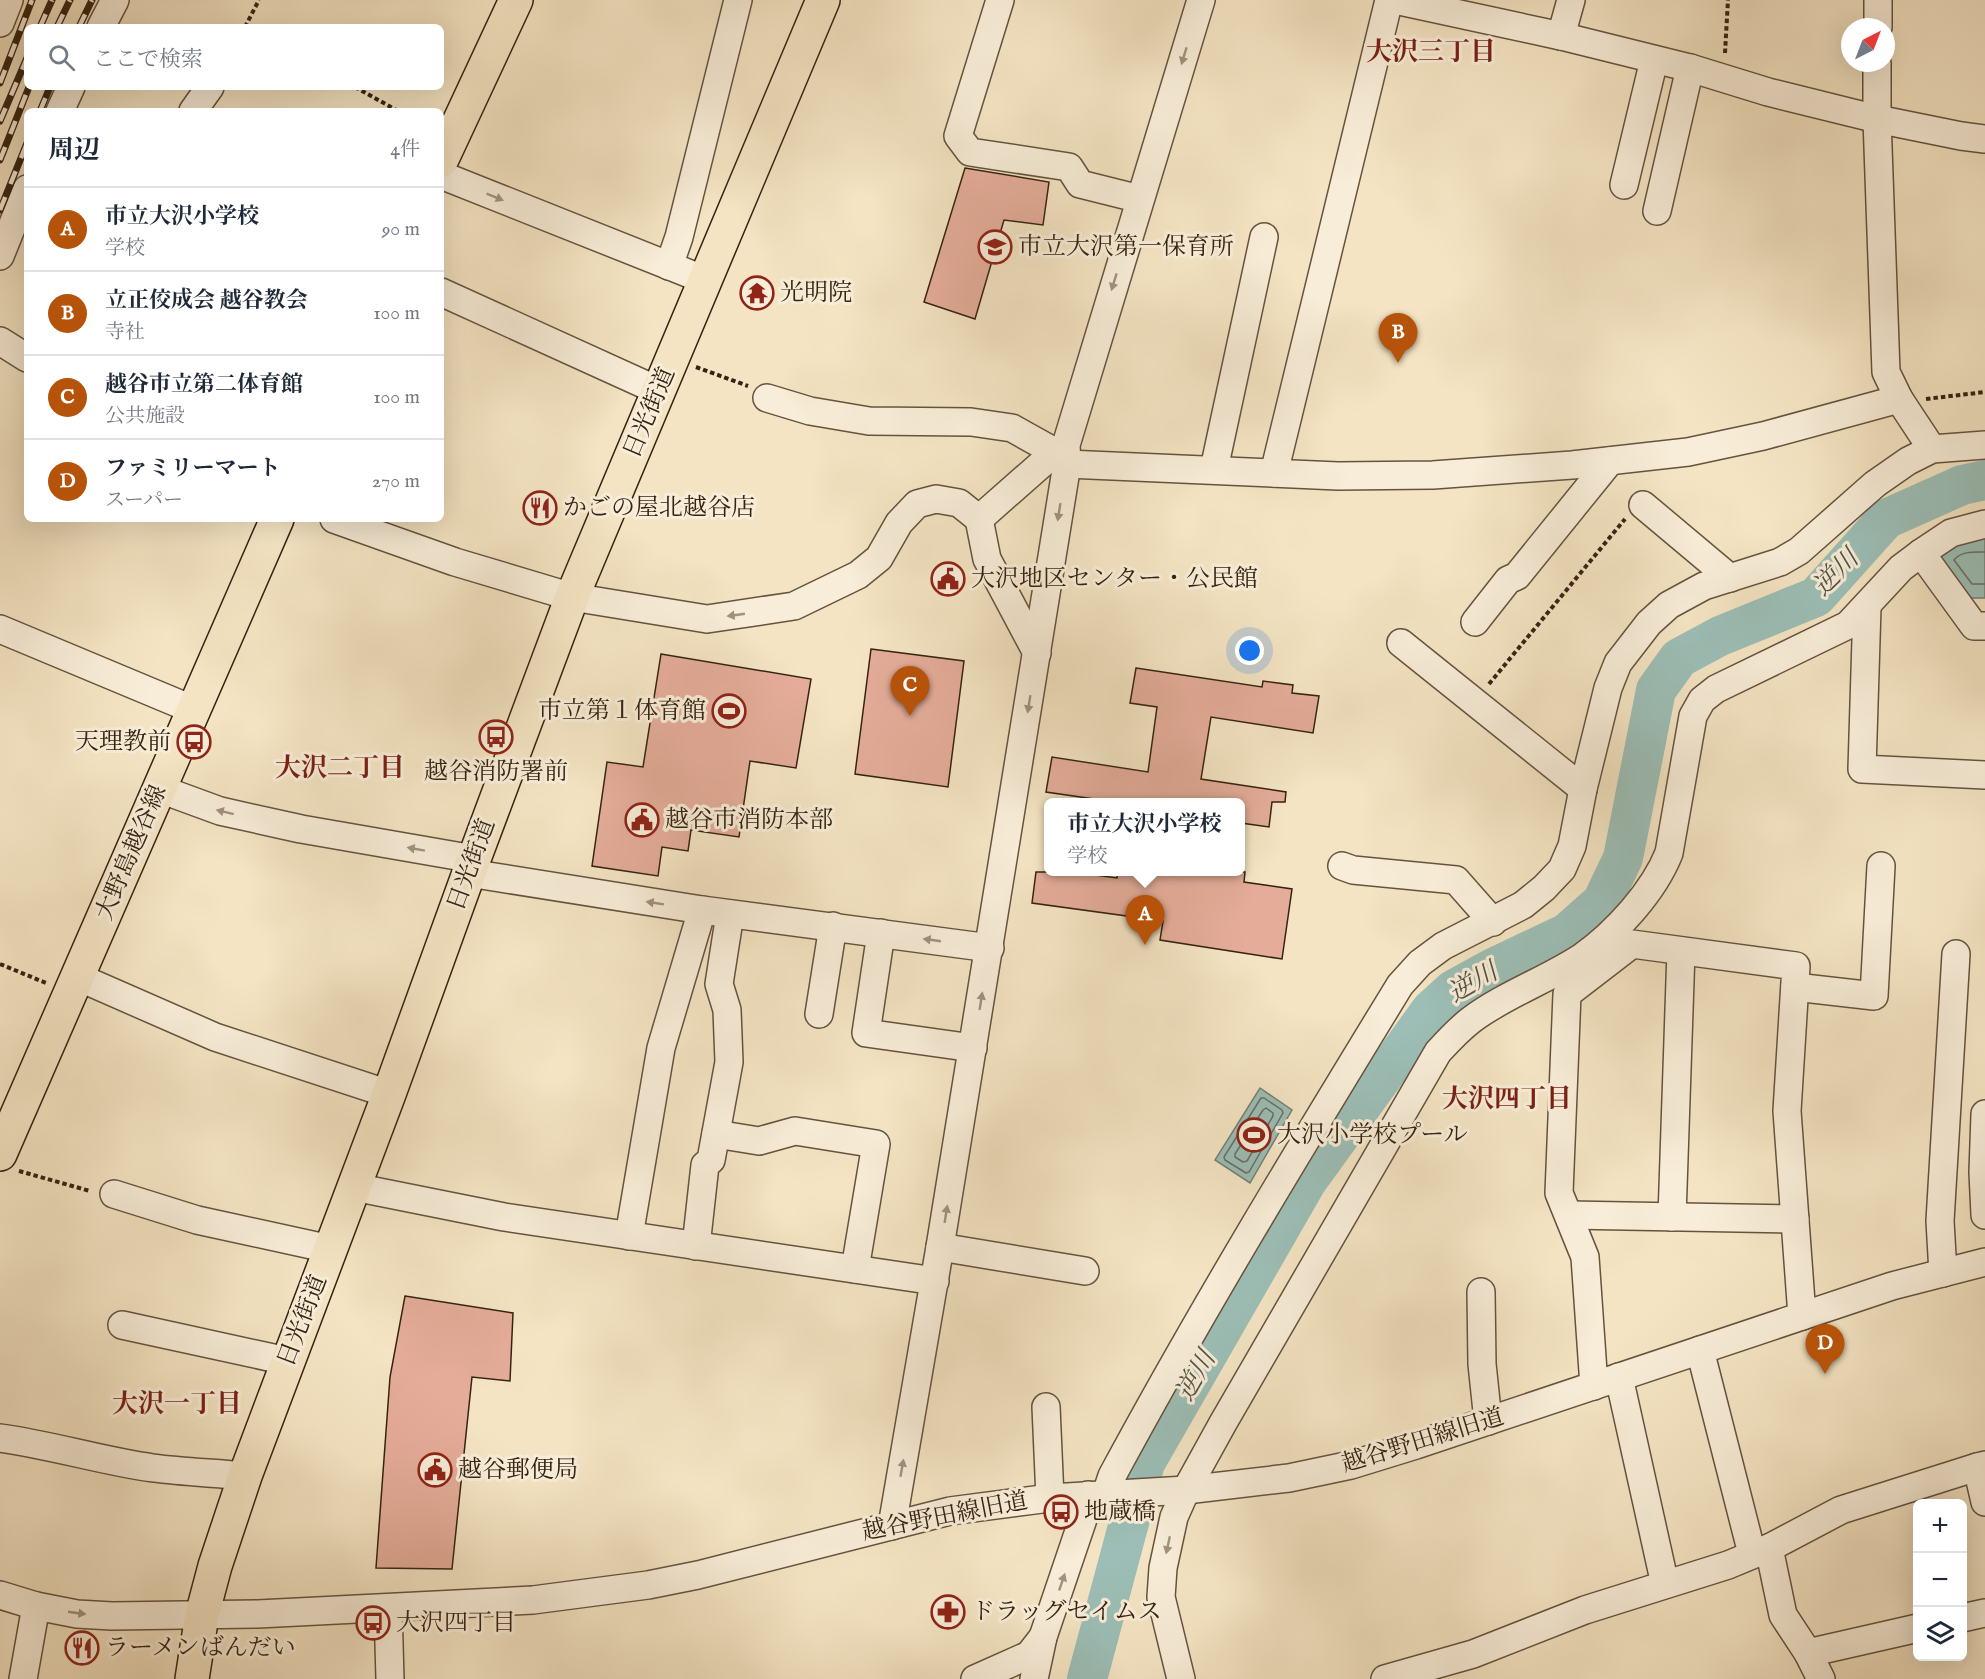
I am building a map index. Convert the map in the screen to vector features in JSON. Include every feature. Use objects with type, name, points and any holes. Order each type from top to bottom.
[{"type":"main road","points":[[444,155],[516,0]]},
{"type":"main road","name":"日光街道","points":[[192,1679],[202,1615],[215,1566],[245,1476],[389,1094],[471,866],[573,597],[823,0]]},
{"type":"main road","name":"大野島越谷線","points":[[6,1161],[7,1120],[75,985],[276,522]]},
{"type":"street","points":[[0,23],[9,0]]},
{"type":"street","points":[[103,24],[115,0]]},
{"type":"street","points":[[669,266],[680,237],[738,0]]},
{"type":"street","points":[[892,1526],[935,1281],[1037,653],[1061,458],[1201,0]]},
{"type":"street","points":[[1274,473],[1389,0]]},
{"type":"street","points":[[1395,0],[1561,36],[1690,68],[1768,92],[1877,119],[1985,139]]},
{"type":"street","points":[[1561,36],[1571,0]]},
{"type":"street","points":[[1878,0],[1878,18]]},
{"type":"street","points":[[991,3],[958,136],[970,152],[1069,167],[1080,184],[1140,199]]},
{"type":"street","points":[[1624,184],[1654,60]]},
{"type":"street","points":[[1656,211],[1690,68]]},
{"type":"street","points":[[1877,72],[1886,372],[1899,399],[1932,449]]},
{"type":"street","points":[[61,108],[70,90]]},
{"type":"street","points":[[195,108],[208,90]]},
{"type":"street","points":[[444,176],[705,280]]},
{"type":"street","points":[[0,256],[24,196]]},
{"type":"street","points":[[1214,470],[1264,237]]},
{"type":"street","points":[[444,293],[659,391]]},
{"type":"street","points":[[0,341],[24,356]]},
{"type":"street","points":[[767,398],[810,411],[869,422],[970,422],[1012,428],[1061,458],[1214,470],[1338,476],[1433,475],[1610,461],[1688,452],[1763,436],[1899,399]]},
{"type":"street","points":[[1034,1679],[1042,1637],[1083,1519],[1102,1494],[1172,1367],[1288,1169],[1400,985],[1420,963],[1443,946],[1523,905],[1562,869],[1572,846],[1583,789],[1608,688],[1618,663],[1630,646],[1649,623],[1669,605],[1704,586],[1780,562],[1799,551],[1875,484],[1908,461],[1932,449],[1985,445]]},
{"type":"street","points":[[979,519],[1061,458]]},
{"type":"street","points":[[1475,621],[1508,580],[1517,576],[1610,461]]},
{"type":"street","points":[[342,522],[455,562],[573,597],[707,619],[794,606],[858,575],[879,558],[899,524],[916,504],[936,499],[959,503],[979,519],[987,559],[1037,653]]},
{"type":"street","points":[[1635,512],[1730,578]]},
{"type":"street","points":[[1181,1679],[1161,1597],[1163,1568],[1179,1490],[1223,1423],[1438,1052],[1472,1019],[1582,956],[1615,928],[1644,896],[1669,853],[1693,716],[1702,700],[1716,689],[1848,625],[1901,568],[1921,553],[1951,532],[1985,524]]},
{"type":"street","points":[[1921,553],[1974,626],[1985,626]]},
{"type":"street","points":[[1867,607],[1862,769],[1985,776]]},
{"type":"street","points":[[0,629],[194,710]]},
{"type":"street","points":[[1401,643],[1583,789]]},
{"type":"street","points":[[160,789],[220,811],[471,866],[702,910],[990,948]]},
{"type":"street","points":[[1342,866],[1353,870],[1456,880],[1493,922]]},
{"type":"street","points":[[1795,987],[1874,996],[1881,866]]},
{"type":"street","points":[[629,1236],[661,1048],[702,910]]},
{"type":"street","points":[[696,1246],[705,1165],[711,1160],[729,1062],[727,1010],[719,984],[730,914]]},
{"type":"street","points":[[819,1014],[833,926]]},
{"type":"street","points":[[881,933],[866,1034],[973,1048]]},
{"type":"street","points":[[1594,1386],[1585,1257],[1559,1193],[1567,994],[1632,944],[1796,966],[1787,1111],[1802,1316]]},
{"type":"street","points":[[1672,1217],[1681,951]]},
{"type":"street","points":[[1943,1273],[1940,1221],[1956,954]]},
{"type":"street","points":[[75,985],[215,1037],[389,1094]]},
{"type":"street","points":[[1985,1114],[1983,1172],[1985,1215]]},
{"type":"street","points":[[716,1134],[759,1141],[795,1131],[876,1144],[855,1269]]},
{"type":"street","points":[[354,1187],[504,1217],[935,1281]]},
{"type":"street","points":[[114,1194],[197,1220],[330,1249]]},
{"type":"street","points":[[1569,1215],[1795,1219]]},
{"type":"street","points":[[940,1247],[1085,1271]]},
{"type":"street","name":"越谷野田線旧道","points":[[0,1595],[36,1606],[76,1614],[112,1617],[388,1608],[533,1600],[648,1585],[698,1575],[950,1511],[1050,1498],[1179,1490],[1289,1478],[1321,1472],[1416,1445],[1892,1286],[1985,1262]]},
{"type":"street","points":[[1481,1292],[1482,1364],[1488,1421]]},
{"type":"street","points":[[122,1325],[287,1361]]},
{"type":"street","points":[[1700,1350],[1759,1545],[1783,1615],[1808,1653],[1821,1679]]},
{"type":"street","points":[[1619,1377],[1662,1570]]},
{"type":"street","points":[[1046,1407],[1050,1498]]},
{"type":"street","points":[[0,1438],[30,1442],[154,1468],[245,1476]]},
{"type":"street","points":[[1385,1679],[1473,1654],[1585,1610],[1728,1565],[1759,1545],[1841,1510],[1981,1466],[1985,1502]]},
{"type":"street","points":[[23,1679],[36,1606]]},
{"type":"street","points":[[388,1608],[390,1679]]},
{"type":"street","points":[[1967,1617],[1985,1613]]},
{"type":"street","points":[[1808,1653],[1913,1629]]},
{"type":"street","points":[[975,1679],[1029,1655],[1042,1637]]},
{"type":"path","points":[[247,24],[259,0]]},
{"type":"path","points":[[1724,77],[1728,0]]},
{"type":"path","points":[[360,90],[392,108]]},
{"type":"path","points":[[673,358],[766,393],[767,398]]},
{"type":"path","points":[[1899,399],[1917,400],[1985,392]]},
{"type":"path","points":[[1474,701],[1635,512]]},
{"type":"path","points":[[0,964],[75,985]]},
{"type":"path","points":[[6,1161],[110,1196],[114,1194]]},
{"type":"water","points":[[1985,538],[1985,598],[1967,598],[1938,564],[1941,549],[1965,539]]},
{"type":"water","name":"大沢小学校プール","points":[[1260,1088],[1292,1110],[1250,1183],[1215,1160]]},
{"type":"building","points":[[965,168],[1049,182],[1043,225],[1004,220],[975,319],[924,302]]},
{"type":"building","points":[[871,649],[964,661],[948,787],[855,774]]},
{"type":"building","points":[[661,654],[811,679],[796,768],[750,761],[739,837],[691,830],[688,851],[662,847],[658,876],[592,866],[607,762],[643,767]]},
{"type":"building","points":[[1136,668],[1262,687],[1263,681],[1293,685],[1292,693],[1319,696],[1313,733],[1211,717],[1201,779],[1286,792],[1285,802],[1272,802],[1269,827],[1245,824],[1245,798],[1087,798],[1046,792],[1052,757],[1148,772],[1157,707],[1130,703]]},
{"type":"building","points":[[1036,872],[1044,872],[1044,876],[1117,878],[1117,876],[1245,876],[1244,882],[1292,889],[1282,959],[1160,940],[1163,921],[1032,903]]},
{"type":"building","points":[[405,1296],[513,1313],[510,1381],[472,1377],[452,1569],[376,1568],[390,1377]]},
{"type":"waterway","name":"逆川","points":[[1087,1679],[1145,1463],[1307,1181],[1431,1010],[1453,990],[1567,933],[1602,902],[1623,858],[1656,690],[1679,658],[1720,636],[1816,597],[1886,519],[1962,485],[1985,480]]},
{"type":"railway","points":[[0,83],[32,0]]},
{"type":"railway","points":[[41,24],[52,0]]},
{"type":"railway","points":[[58,24],[70,0]]},
{"type":"railway","points":[[80,24],[92,0]]},
{"type":"railway","points":[[0,121],[24,65]]},
{"type":"railway","points":[[0,160],[28,90]]},
{"type":"railway","points":[[41,108],[49,90]]},
{"type":"railway","points":[[0,210],[24,150]]},
{"type":"place","name":"市立大沢第一保育所","points":[[995,247]]},
{"type":"place","name":"光明院","points":[[757,293]]},
{"type":"place","name":"立正佼成会 越谷教会","points":[[1398,363]]},
{"type":"place","name":"かごの屋北越谷店","points":[[540,508]]},
{"type":"place","name":"大沢地区センター・公民館","points":[[948,579]]},
{"type":"place","name":"市立第１体育館","points":[[729,711]]},
{"type":"place","name":"越谷市立第二体育館","points":[[910,716]]},
{"type":"place","name":"越谷消防署前","points":[[496,737]]},
{"type":"place","name":"天理教前","points":[[194,742]]},
{"type":"place","name":"越谷市消防本部","points":[[642,820]]},
{"type":"place","name":"市立大沢小学校","points":[[1145,945]]},
{"type":"place","name":"大沢小学校プール","points":[[1254,1135]]},
{"type":"place","name":"ファミリーマート","points":[[1825,1374]]},
{"type":"place","name":"越谷郵便局","points":[[435,1470]]},
{"type":"place","name":"地蔵橋","points":[[1061,1512]]},
{"type":"place","name":"ドラッグセイムス","points":[[948,1612]]},
{"type":"place","name":"大沢四丁目","points":[[373,1623]]},
{"type":"place","name":"ラーメンばんだい","points":[[82,1648]]},
{"type":"district","name":"大沢三丁目","points":[[1431,52]]},
{"type":"district","name":"大沢二丁目","points":[[340,768]]},
{"type":"district","name":"大沢四丁目","points":[[1507,1099]]},
{"type":"district","name":"大沢一丁目","points":[[177,1404]]}]
